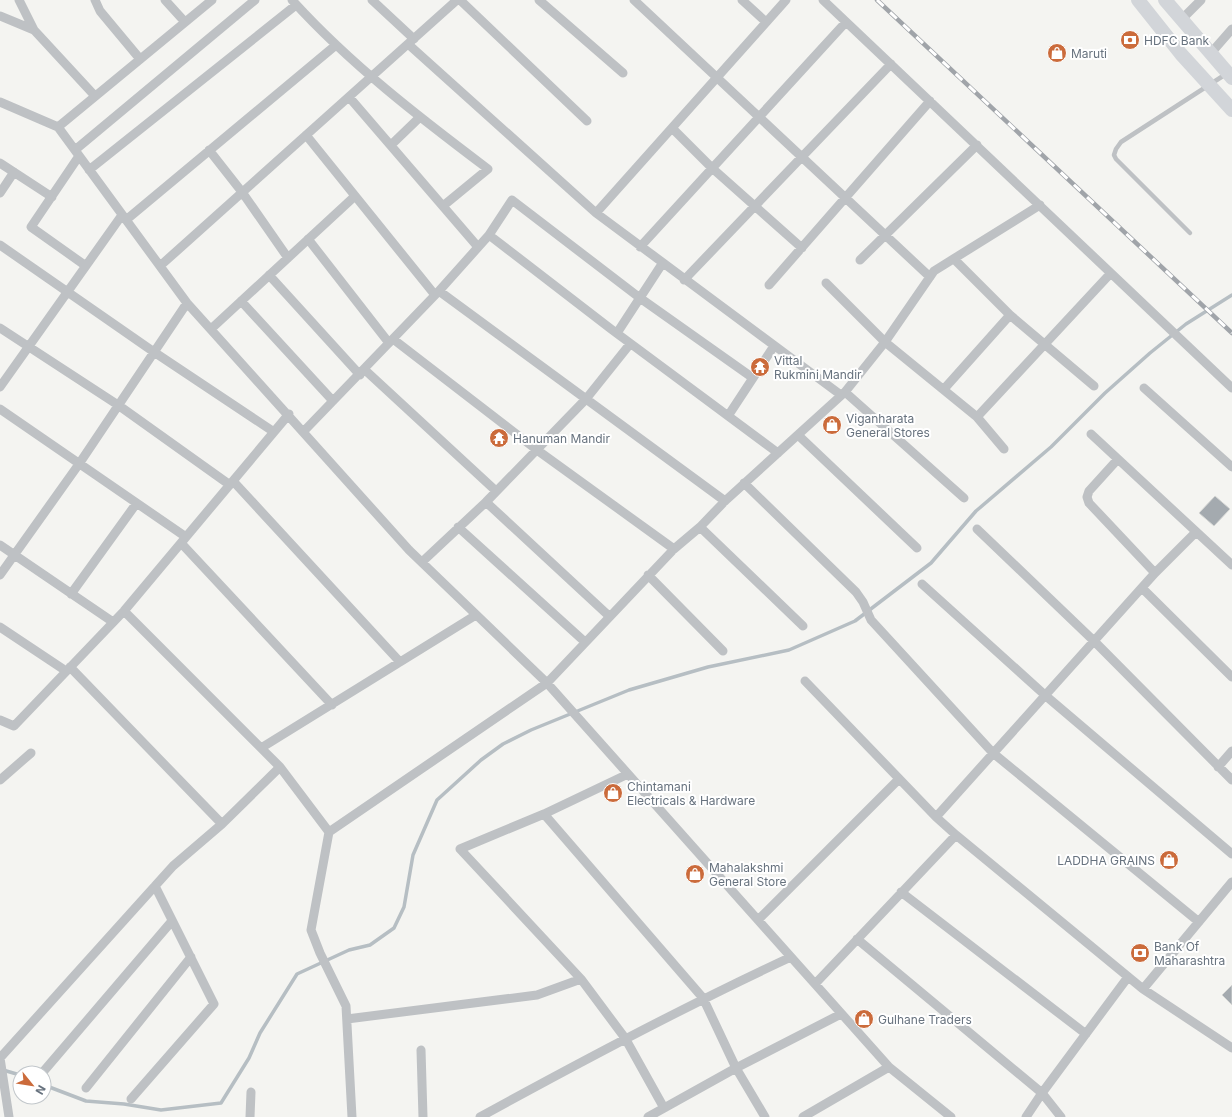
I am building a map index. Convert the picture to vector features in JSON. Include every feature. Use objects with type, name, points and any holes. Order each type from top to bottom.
[{"type":"main road","points":[[1138,0],[1181,54],[1232,110]]},
{"type":"main road","points":[[1165,0],[1230,76]]},
{"type":"street","points":[[19,0],[34,30],[96,96]]},
{"type":"street","points":[[95,0],[100,11],[140,59]]},
{"type":"street","points":[[165,0],[185,22]]},
{"type":"street","points":[[58,127],[212,0]]},
{"type":"street","points":[[86,266],[31,227],[52,197],[77,153],[255,0]]},
{"type":"street","points":[[373,0],[411,42],[596,213],[640,248],[774,346],[843,394],[964,498]]},
{"type":"street","points":[[160,266],[457,0]]},
{"type":"street","points":[[460,0],[587,122]]},
{"type":"street","points":[[540,0],[623,73]]},
{"type":"street","points":[[634,0],[717,77],[800,158],[886,234],[930,277]]},
{"type":"street","points":[[742,0],[766,22]]},
{"type":"street","points":[[596,213],[786,0]]},
{"type":"street","points":[[823,0],[1040,205],[1110,274],[1232,388]]},
{"type":"street","points":[[1182,19],[1201,0]]},
{"type":"street","points":[[89,170],[294,2],[336,45],[372,76],[420,117],[488,169],[443,206]]},
{"type":"street","points":[[0,16],[34,30]]},
{"type":"street","points":[[640,248],[846,22]]},
{"type":"street","points":[[1211,53],[1232,29]]},
{"type":"street","points":[[0,387],[67,292],[124,217],[209,150],[336,45]]},
{"type":"street","points":[[684,280],[890,64]]},
{"type":"street","points":[[349,97],[478,247]]},
{"type":"street","points":[[769,286],[930,101]]},
{"type":"street","points":[[0,102],[58,127],[187,303],[211,330],[422,562],[547,683],[889,1067],[951,1117]]},
{"type":"street","points":[[391,145],[420,117]]},
{"type":"street","points":[[672,128],[712,168],[756,205],[802,248]]},
{"type":"street","points":[[306,135],[355,196],[437,293],[586,399],[725,501]]},
{"type":"street","points":[[860,260],[977,145]]},
{"type":"street","points":[[209,150],[242,192],[288,258]]},
{"type":"street","points":[[0,163],[52,197]]},
{"type":"street","points":[[0,194],[14,172]]},
{"type":"street","points":[[211,330],[355,196]]},
{"type":"street","points":[[304,432],[362,373],[489,235],[512,200],[640,298],[753,378]]},
{"type":"street","points":[[352,1117],[346,1006],[320,954],[311,930],[329,832],[547,683],[674,549],[700,527],[744,483],[843,394],[885,342],[934,271],[1040,205]]},
{"type":"street","points":[[489,235],[630,344],[778,453]]},
{"type":"street","points":[[308,239],[391,341],[674,549]]},
{"type":"street","points":[[0,245],[154,352],[274,432]]},
{"type":"street","points":[[954,259],[1010,315],[1094,386]]},
{"type":"street","points":[[617,334],[662,264]]},
{"type":"street","points":[[977,417],[1110,274]]},
{"type":"street","points":[[269,275],[362,373],[496,491]]},
{"type":"street","points":[[826,283],[885,342],[977,417],[1004,449]]},
{"type":"street","points":[[241,301],[333,401]]},
{"type":"street","points":[[0,575],[79,464],[187,303]]},
{"type":"street","points":[[944,389],[1010,315]]},
{"type":"street","points":[[0,328],[232,483],[400,662]]},
{"type":"street","points":[[422,562],[486,502],[538,450],[586,399],[630,344]]},
{"type":"street","points":[[728,416],[774,346]]},
{"type":"street","points":[[1144,388],[1232,467]]},
{"type":"street","points":[[0,409],[136,504],[183,540],[332,705]]},
{"type":"street","points":[[0,720],[14,726],[124,611],[289,414]]},
{"type":"street","points":[[1091,434],[1232,565]]},
{"type":"street","points":[[798,435],[917,548]]},
{"type":"street","points":[[1118,459],[1089,491],[1087,497],[1089,503],[1155,573]]},
{"type":"street","points":[[744,483],[856,592],[863,602],[870,620],[994,753],[1199,922]]},
{"type":"street","points":[[486,502],[609,616]]},
{"type":"street","points":[[71,594],[136,504]]},
{"type":"street","points":[[458,527],[585,642]]},
{"type":"street","points":[[700,527],[803,626]]},
{"type":"street","points":[[977,529],[1094,641],[1232,780]]},
{"type":"street","points":[[936,817],[1155,573],[1196,532]]},
{"type":"street","points":[[0,545],[113,622]]},
{"type":"street","points":[[648,575],[723,651]]},
{"type":"street","points":[[922,584],[1046,696],[1232,854]]},
{"type":"street","points":[[1142,588],[1232,677]]},
{"type":"street","points":[[124,611],[280,767],[329,832]]},
{"type":"street","points":[[261,748],[476,615]]},
{"type":"street","points":[[0,627],[68,669],[222,824]]},
{"type":"street","points":[[805,682],[936,817],[1143,989],[1232,1048]]},
{"type":"street","points":[[1218,767],[1232,751]]},
{"type":"street","points":[[0,780],[31,754]]},
{"type":"street","points":[[9,1117],[5,1093],[2,1053],[173,866],[222,824],[280,767]]},
{"type":"street","points":[[628,774],[544,814],[460,849],[581,978],[625,1038],[664,1108]]},
{"type":"street","points":[[758,920],[899,779]]},
{"type":"street","points":[[544,814],[703,998],[736,1068],[765,1117]]},
{"type":"street","points":[[815,984],[956,834]]},
{"type":"street","points":[[1143,989],[1232,882]]},
{"type":"street","points":[[131,1099],[214,1004],[155,886]]},
{"type":"street","points":[[901,892],[1086,1034]]},
{"type":"street","points":[[49,1065],[172,921]]},
{"type":"street","points":[[857,939],[1042,1093],[1061,1117]]},
{"type":"street","points":[[86,1088],[191,957]]},
{"type":"street","points":[[480,1117],[625,1038],[703,998],[791,957]]},
{"type":"street","points":[[1026,1117],[1042,1093],[1128,977]]},
{"type":"street","points":[[347,1019],[537,995],[581,978]]},
{"type":"street","points":[[648,1117],[736,1068],[841,1014]]},
{"type":"street","points":[[421,1050],[423,1117]]},
{"type":"street","points":[[803,1117],[889,1067]]},
{"type":"street","points":[[250,1117],[251,1092]]},
{"type":"lane","points":[[1190,233],[1114,155],[1116,148],[1121,142],[1210,86],[1230,76]]},
{"type":"building","points":[[1215,496],[1230,509],[1214,526],[1199,513]]},
{"type":"building","points":[[1232,985],[1232,1005],[1222,995]]},
{"type":"waterway","points":[[52,1088],[86,1101],[124,1104],[161,1110],[221,1103],[249,1058],[260,1033],[297,974],[349,950],[370,945],[394,928],[404,907],[413,855],[437,800],[481,760],[503,744],[531,730],[629,690],[708,667],[789,650],[855,621],[931,563],[976,511],[1051,447],[1105,393],[1150,353],[1186,324],[1232,295]]},
{"type":"waterway","points":[[3,1070],[12,1073]]},
{"type":"railway","points":[[877,0],[1232,333]]},
{"type":"place","name":"HDFC Bank","points":[[1130,40]]},
{"type":"place","name":"Maruti","points":[[1057,53]]},
{"type":"place","name":"Vittal Rukmini Mandir","points":[[760,367]]},
{"type":"place","name":"Viganharata General Stores","points":[[832,425]]},
{"type":"place","name":"Hanuman Mandir","points":[[499,438]]},
{"type":"place","name":"Chintamani Electricals & Hardware","points":[[613,793]]},
{"type":"place","name":"LADDHA GRAINS","points":[[1169,860]]},
{"type":"place","name":"Mahalakshmi General Store","points":[[695,874]]},
{"type":"place","name":"Bank Of Maharashtra","points":[[1140,953]]},
{"type":"place","name":"Gulhane Traders","points":[[864,1019]]}]
